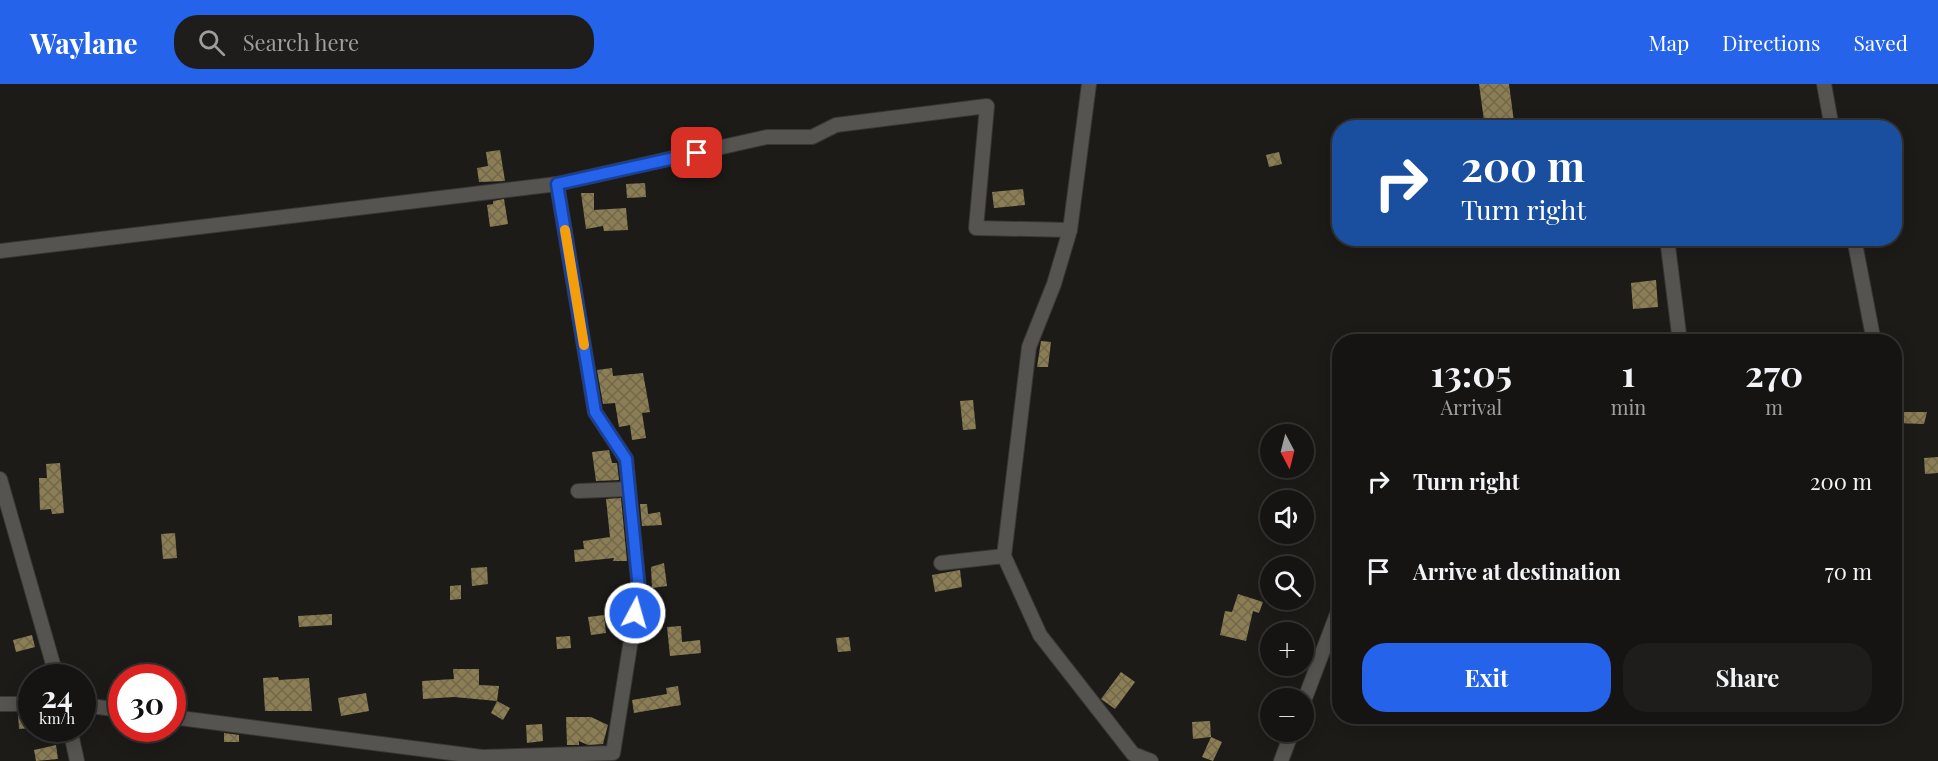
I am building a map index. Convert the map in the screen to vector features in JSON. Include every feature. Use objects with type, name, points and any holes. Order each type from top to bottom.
[{"type":"street","points":[[1089,84],[1070,230],[1054,284],[1029,347],[1004,556],[1040,635],[1133,754],[1151,761]]},
{"type":"street","points":[[1824,84],[1831,120]]},
{"type":"street","points":[[0,251],[557,184],[767,137],[812,137],[836,125],[987,106],[976,228],[1070,230]]},
{"type":"street","points":[[186,719],[482,757],[613,753],[639,589],[626,459],[595,412],[557,184]]},
{"type":"street","points":[[1668,246],[1679,334]]},
{"type":"street","points":[[1856,246],[1872,334]]},
{"type":"street","points":[[0,479],[53,664]]},
{"type":"street","points":[[578,491],[628,489]]},
{"type":"street","points":[[941,562],[1004,556]]},
{"type":"street","points":[[1309,688],[1332,627]]},
{"type":"street","points":[[0,704],[18,704]]},
{"type":"street","points":[[73,742],[77,761]]},
{"type":"street","points":[[1281,761],[1288,742]]},
{"type":"building","points":[[1479,84],[1509,84],[1514,120],[1484,120]]},
{"type":"building","points":[[500,150],[505,181],[479,182],[477,168],[488,166],[486,152]]},
{"type":"building","points":[[1279,152],[1282,164],[1269,167],[1266,155]]},
{"type":"building","points":[[645,183],[646,197],[627,198],[626,184]]},
{"type":"building","points":[[1023,189],[1025,205],[994,208],[992,192]]},
{"type":"building","points":[[581,193],[594,193],[594,210],[626,208],[628,230],[604,231],[603,226],[586,229]]},
{"type":"building","points":[[504,199],[508,224],[490,227],[487,205]]},
{"type":"building","points":[[1656,280],[1658,307],[1633,309],[1631,283]]},
{"type":"building","points":[[1041,341],[1051,342],[1048,367],[1037,367]]},
{"type":"building","points":[[612,368],[613,376],[643,373],[650,412],[642,413],[646,438],[632,440],[630,425],[619,427],[615,403],[603,404],[597,370]]},
{"type":"building","points":[[973,400],[976,429],[963,430],[960,401]]},
{"type":"building","points":[[1902,412],[1927,412],[1924,424],[1902,423]]},
{"type":"building","points":[[609,450],[612,463],[617,463],[619,480],[596,481],[592,452]]},
{"type":"building","points":[[1938,457],[1938,473],[1925,474],[1924,458]]},
{"type":"building","points":[[60,463],[64,513],[52,514],[51,509],[40,510],[39,478],[47,478],[46,464]]},
{"type":"building","points":[[621,498],[627,561],[613,561],[614,558],[575,562],[574,550],[584,549],[583,541],[610,537],[606,499]]},
{"type":"building","points":[[640,504],[647,504],[648,514],[660,512],[662,525],[642,526]]},
{"type":"building","points":[[175,533],[177,558],[163,559],[161,534]]},
{"type":"building","points":[[664,563],[667,586],[652,588],[651,567]]},
{"type":"building","points":[[487,567],[488,584],[472,586],[471,568]]},
{"type":"building","points":[[960,570],[962,587],[935,592],[932,575]]},
{"type":"building","points":[[461,585],[461,599],[450,600],[450,586]]},
{"type":"building","points":[[1238,594],[1260,601],[1259,613],[1253,611],[1246,641],[1220,635],[1225,611],[1232,612]]},
{"type":"building","points":[[332,614],[332,625],[299,627],[298,616]]},
{"type":"building","points":[[604,615],[606,633],[591,635],[588,617]]},
{"type":"building","points":[[681,626],[682,642],[700,640],[701,653],[670,656],[667,627]]},
{"type":"building","points":[[32,635],[35,647],[16,652],[13,640]]},
{"type":"building","points":[[570,636],[571,648],[557,649],[556,637]]},
{"type":"building","points":[[849,637],[851,651],[838,652],[836,638]]},
{"type":"building","points":[[453,669],[479,669],[479,685],[499,686],[497,701],[454,697],[423,699],[422,681],[454,679]]},
{"type":"building","points":[[1121,672],[1135,682],[1115,709],[1101,699]]},
{"type":"building","points":[[278,677],[279,680],[309,678],[312,711],[265,711],[263,678]]},
{"type":"building","points":[[678,686],[681,705],[634,713],[632,700],[667,694],[666,688]]},
{"type":"building","points":[[366,693],[369,711],[341,716],[338,698]]},
{"type":"building","points":[[497,701],[510,708],[503,720],[491,713]]},
{"type":"building","points":[[566,717],[591,717],[608,725],[603,744],[588,745],[579,741],[579,745],[567,745]]},
{"type":"building","points":[[1210,721],[1211,737],[1193,739],[1192,722]]},
{"type":"building","points":[[542,724],[543,741],[527,743],[526,725]]},
{"type":"building","points":[[224,733],[239,735],[239,742],[224,742]]},
{"type":"building","points":[[1211,737],[1222,742],[1213,761],[1202,757]]},
{"type":"building","points":[[56,745],[58,759],[36,761],[34,750]]},
{"type":"slow traffic","points":[[565,230],[584,345]]},
{"type":"route","points":[[635,613],[639,589],[626,459],[595,412],[557,184],[697,153]]}]
